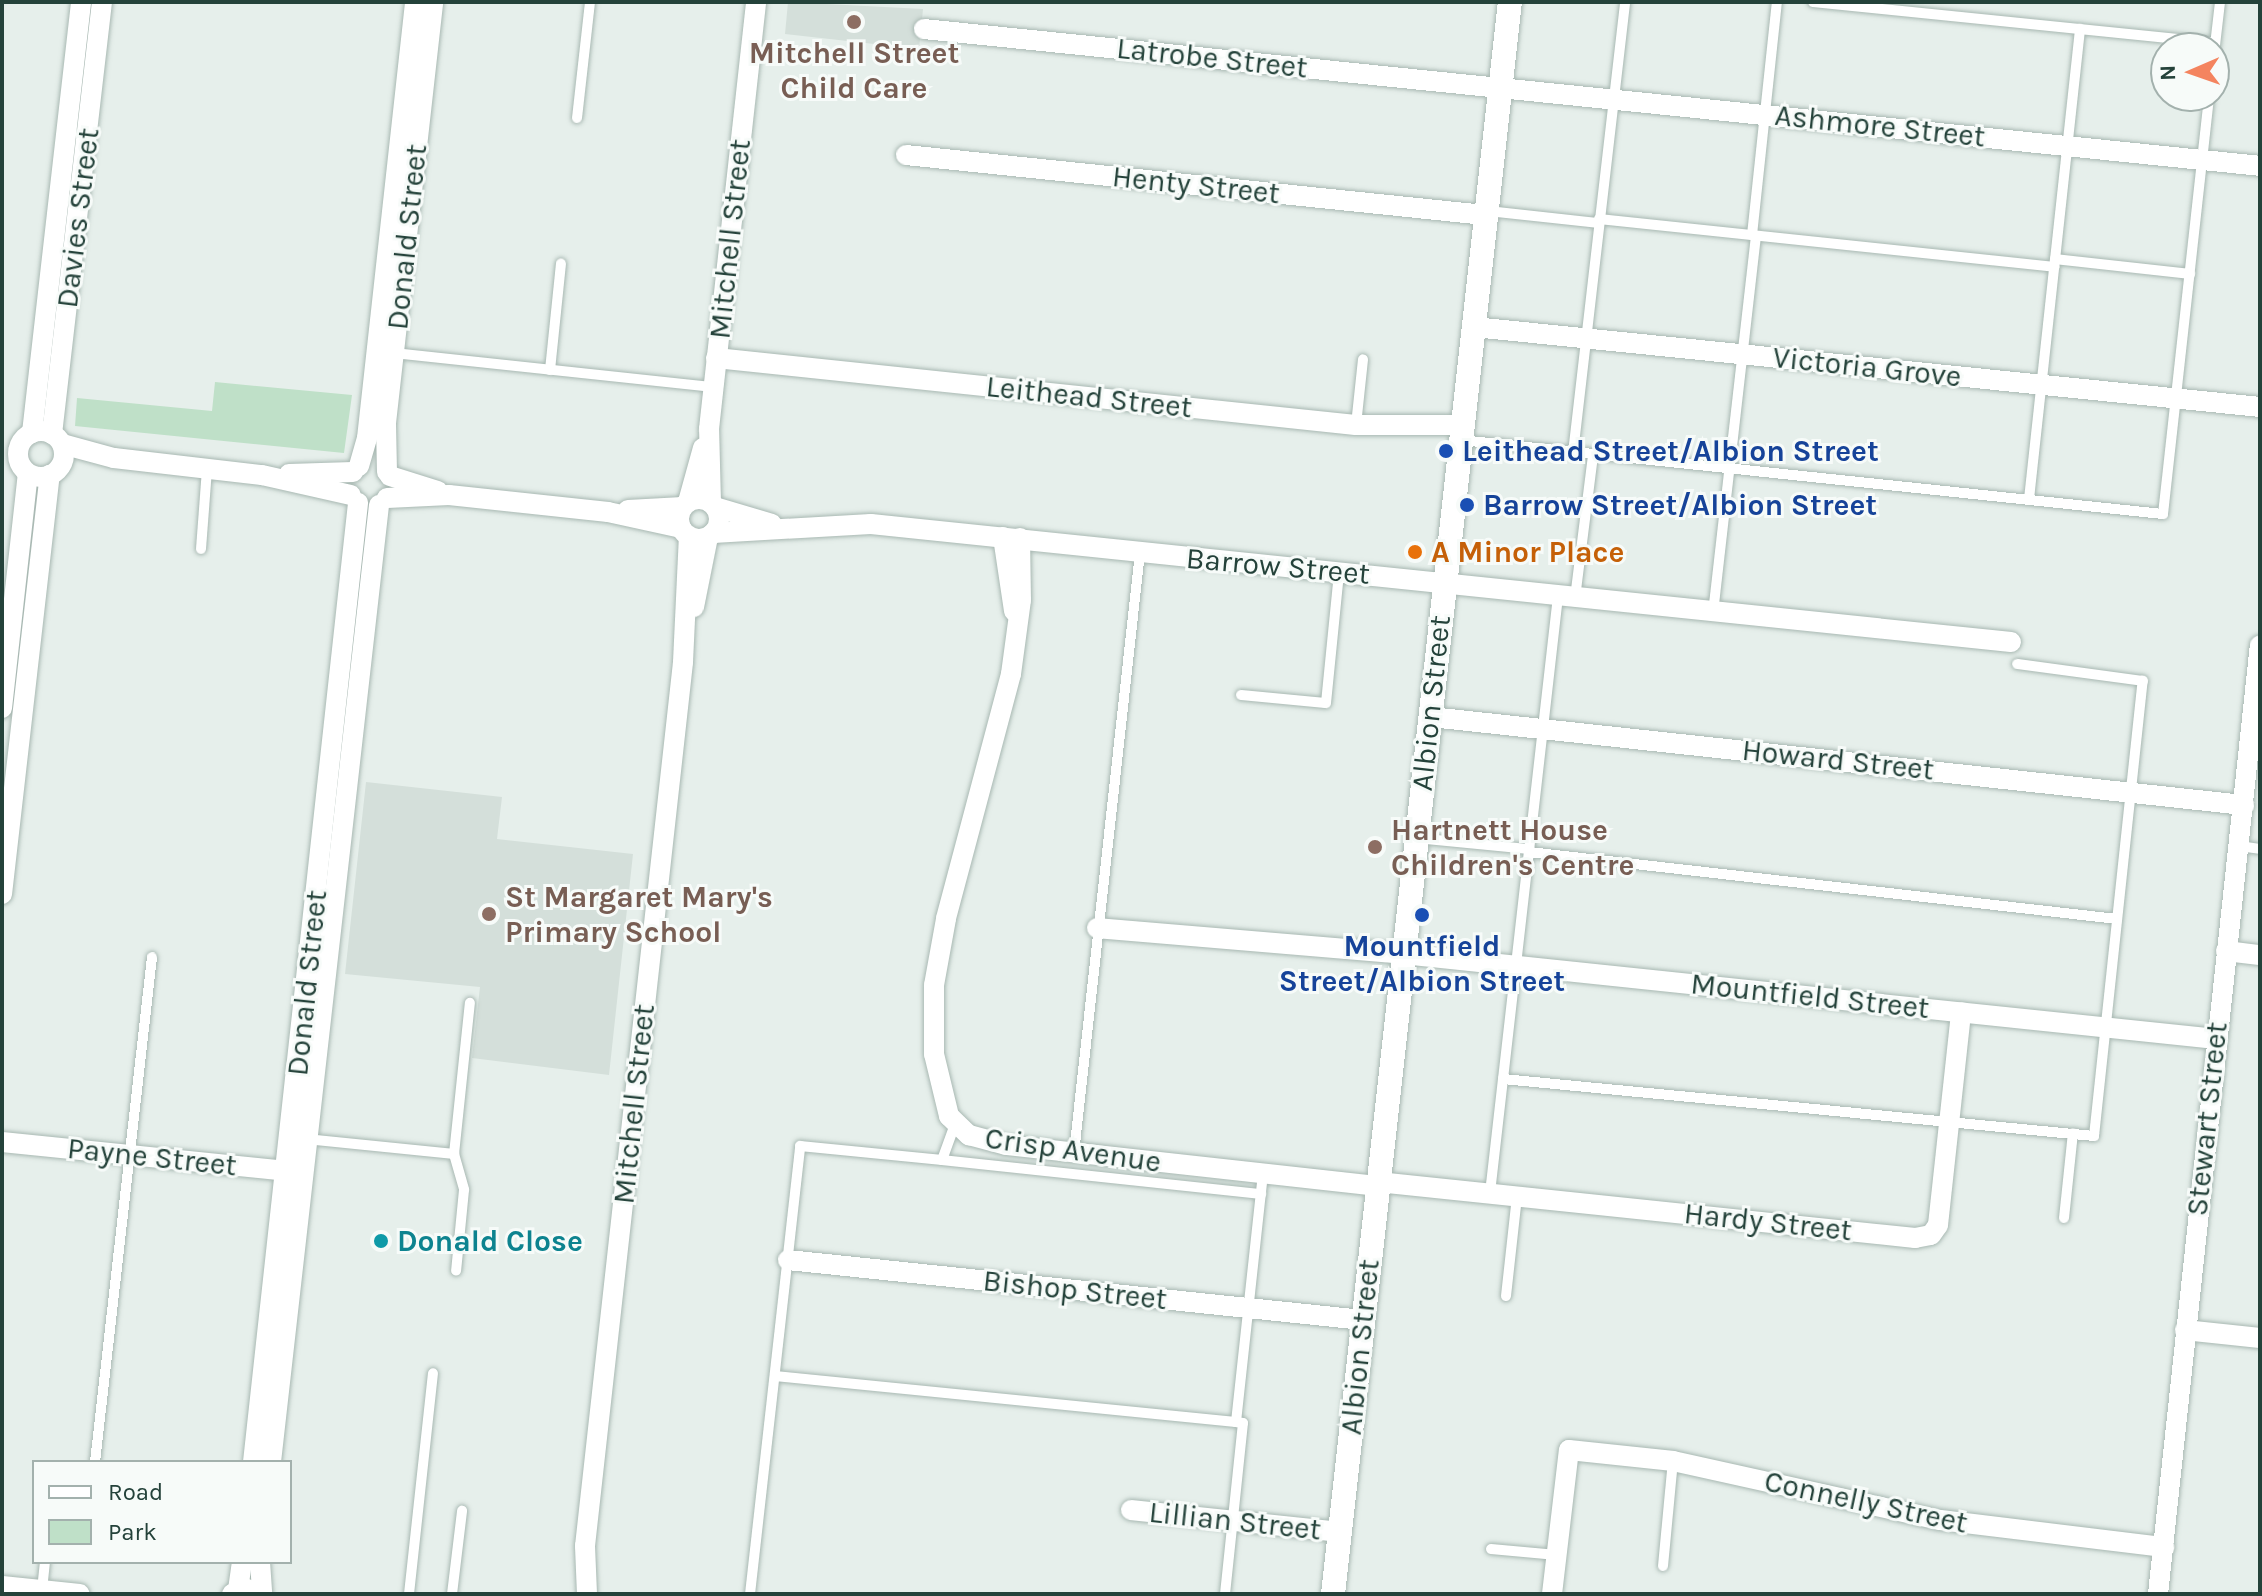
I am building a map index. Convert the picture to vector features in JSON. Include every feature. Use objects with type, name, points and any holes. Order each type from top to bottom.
[{"type":"street","name":"Davies Street","points":[[34,439],[81,2]]},
{"type":"street","name":"Davies Street","points":[[34,439],[80,193],[102,2]]},
{"type":"street","name":"Donald Street","points":[[271,1460],[294,1172],[305,1139],[331,839],[356,469],[367,438],[415,2]]},
{"type":"street","name":"Donald Street","points":[[253,1460],[294,1172],[331,839],[388,474],[394,353],[433,2]]},
{"type":"street","name":"Mitchell Street","points":[[698,533],[719,517],[713,505],[709,429],[756,2]]},
{"type":"street","name":"Albion Street","points":[[1333,1594],[1431,717],[1434,582],[1461,433],[1510,2]]},
{"type":"street","name":"Latrobe Street","points":[[924,29],[1499,87]]},
{"type":"street","name":"Ashmore Street","points":[[1499,87],[2260,166]]},
{"type":"street","name":"Henty Street","points":[[906,155],[1486,213]]},
{"type":"street","points":[[59,191],[80,193]]},
{"type":"street","name":"Victoria Grove","points":[[1474,327],[2260,407]]},
{"type":"street","name":"Leithead Street","points":[[716,358],[1356,425],[1407,423],[1461,433]]},
{"type":"street","name":"Mitchell Street","points":[[587,1594],[585,1546],[698,533],[686,504],[709,429]]},
{"type":"street","points":[[34,439],[114,458],[262,475],[354,499]]},
{"type":"street","points":[[2,708],[16,465],[34,439]]},
{"type":"street","points":[[2,894],[55,472],[34,439]]},
{"type":"street","points":[[16,465],[55,472],[114,458]]},
{"type":"street","name":"Barrow Street","points":[[356,469],[371,463],[388,474],[449,495]]},
{"type":"street","points":[[262,475],[356,469]]},
{"type":"street","name":"Barrow Street","points":[[354,499],[383,501],[449,495],[608,512],[698,533],[871,524],[2011,642]]},
{"type":"street","name":"Barrow Street","points":[[608,512],[686,504],[713,505],[784,527]]},
{"type":"street","name":"Crisp Avenue","points":[[1011,538],[1016,619],[1006,701],[946,919],[934,985],[934,1054],[955,1124],[984,1141],[1123,1158],[1262,1184],[1378,1184]]},
{"type":"street","name":"Stewart Street","points":[[2158,1594],[2260,645]]},
{"type":"street","name":"Howard Street","points":[[1431,717],[2244,805]]},
{"type":"street","name":"Mountfield Street","points":[[1097,928],[1516,965],[2216,1039]]},
{"type":"street","points":[[2226,951],[2260,955]]},
{"type":"street","name":"Hardy Street","points":[[1378,1184],[1924,1238],[1938,1225],[1961,1012]]},
{"type":"street","name":"Payne Street","points":[[2,1142],[294,1172]]},
{"type":"street","name":"Bishop Street","points":[[788,1260],[1363,1320]]},
{"type":"street","points":[[2185,1330],[2260,1338]]},
{"type":"street","name":"Connelly Street","points":[[1557,1555],[1569,1450],[1673,1461],[1940,1520],[2164,1547]]},
{"type":"street","name":"Lillian Street","points":[[1131,1510],[1340,1532]]},
{"type":"street","name":"Mitchell Street","points":[[572,1594],[585,1546]]},
{"type":"street","points":[[1552,1594],[1557,1555]]},
{"type":"street","points":[[242,1564],[235,1592],[261,1594],[260,1564]]},
{"type":"street","points":[[2,1586],[80,1594]]},
{"type":"lane","points":[[577,118],[590,2]]},
{"type":"lane","points":[[1573,453],[1625,2]]},
{"type":"lane","points":[[1713,613],[1743,355],[1777,2]]},
{"type":"lane","points":[[1813,2],[2150,39]]},
{"type":"lane","points":[[2217,32],[2220,2]]},
{"type":"lane","points":[[2029,499],[2080,29]]},
{"type":"lane","points":[[1461,433],[1573,453],[2163,514],[2207,112]]},
{"type":"lane","points":[[1486,213],[2190,274]]},
{"type":"lane","points":[[550,370],[561,264]]},
{"type":"lane","points":[[394,353],[713,387]]},
{"type":"lane","points":[[1356,425],[1363,359]]},
{"type":"lane","points":[[1490,1193],[1543,729],[1593,455]]},
{"type":"lane","points":[[201,549],[207,469]]},
{"type":"lane","points":[[1074,1153],[1140,552]]},
{"type":"lane","points":[[1241,695],[1326,703],[1339,573]]},
{"type":"lane","points":[[1503,1079],[2094,1136],[2143,681],[2017,664]]},
{"type":"lane","points":[[1416,838],[2117,919]]},
{"type":"lane","points":[[2239,846],[2260,849]]},
{"type":"lane","points":[[95,1460],[152,957]]},
{"type":"lane","points":[[456,1271],[464,1190],[454,1154],[470,1003]]},
{"type":"lane","points":[[942,1160],[955,1124]]},
{"type":"lane","points":[[2064,1218],[2073,1133]]},
{"type":"lane","points":[[305,1139],[454,1154]]},
{"type":"lane","points":[[750,1594],[800,1146],[1121,1181],[1262,1184],[1236,1422]]},
{"type":"lane","points":[[1121,1181],[1123,1158]]},
{"type":"lane","points":[[1506,1296],[1517,1196]]},
{"type":"lane","points":[[409,1594],[433,1373]]},
{"type":"lane","points":[[775,1376],[1243,1423],[1225,1594]]},
{"type":"lane","points":[[1663,1566],[1673,1461]]},
{"type":"lane","points":[[452,1594],[462,1511]]},
{"type":"lane","points":[[1491,1549],[1557,1555]]},
{"type":"lane","points":[[42,1590],[45,1564]]},
{"type":"shaded area","name":"Mitchell Street Child Care","points":[[788,2],[923,9],[919,49],[785,34]]},
{"type":"shaded area","name":"St Margaret Mary's Primary School","points":[[366,782],[502,797],[497,839],[633,854],[609,1075],[472,1058],[480,987],[345,974]]},
{"type":"green space","points":[[215,382],[352,395],[344,453],[75,426],[77,398],[212,411]]},
{"type":"place","name":"Mitchell Street Child Care","points":[[854,22]]},
{"type":"place","name":"Leithead Street/Albion Street","points":[[1446,451]]},
{"type":"place","name":"Barrow Street/Albion Street","points":[[1467,505]]},
{"type":"place","name":"A Minor Place","points":[[1415,552]]},
{"type":"place","name":"Hartnett House Children's Centre","points":[[1375,847]]},
{"type":"place","name":"St Margaret Mary's Primary School","points":[[489,914]]},
{"type":"place","name":"Mountfield Street/Albion Street","points":[[1422,915]]},
{"type":"place","name":"Donald Close","points":[[381,1241]]}]
